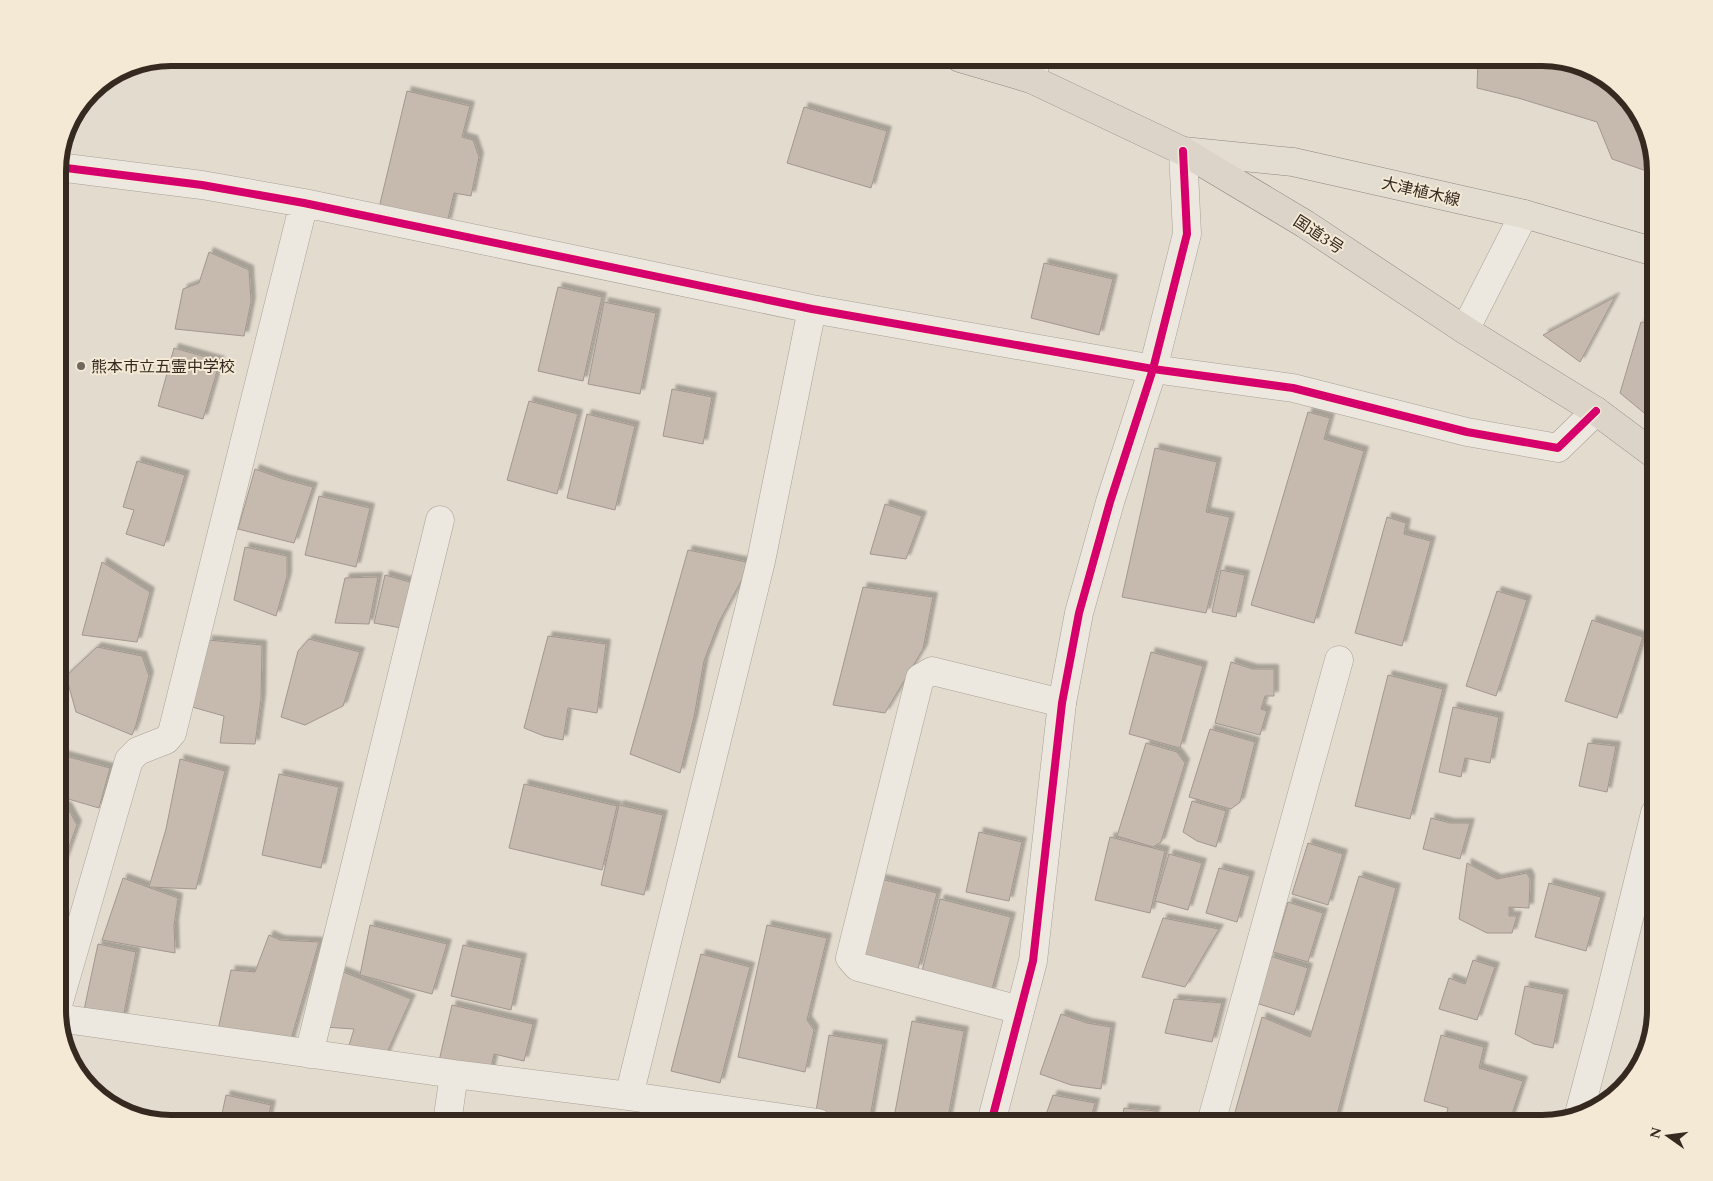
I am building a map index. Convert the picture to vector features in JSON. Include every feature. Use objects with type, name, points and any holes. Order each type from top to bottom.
[{"type":"highway","name":"国道3号","points":[[1019,66],[1034,68],[1183,152],[1305,224],[1465,330],[1596,411],[1647,448]]},
{"type":"main road","name":"大津植木線","points":[[1183,152],[1293,162],[1524,214],[1647,249]]},
{"type":"street","points":[[993,1115],[1033,961],[1062,703],[1082,604],[1110,502],[1153,369],[1187,234],[1183,152]]},
{"type":"street","points":[[66,168],[202,185],[304,203],[812,309],[1153,369],[1293,388],[1467,432],[1558,448],[1596,411]]},
{"type":"street","points":[[66,977],[129,760],[138,751],[166,740],[172,732],[304,203]]},
{"type":"street","points":[[1465,330],[1524,214]]},
{"type":"street","points":[[629,1096],[761,561],[812,309]]},
{"type":"street","points":[[309,1054],[440,520]]},
{"type":"street","points":[[1213,1115],[1339,660]]},
{"type":"street","points":[[1020,1010],[858,966],[850,958],[920,678],[932,671],[1062,703]]},
{"type":"street","points":[[1581,1107],[1647,849]]},
{"type":"street","points":[[66,1019],[757,1115]]},
{"type":"street","points":[[448,1115],[454,1074]]},
{"type":"building","points":[[1478,66],[1556,67],[1582,74],[1611,92],[1629,113],[1641,137],[1647,171],[1612,159],[1597,122],[1518,98],[1477,88]]},
{"type":"building","points":[[407,91],[470,106],[462,137],[473,140],[479,157],[471,196],[454,193],[447,223],[378,212]]},
{"type":"building","points":[[804,107],[887,131],[871,188],[787,163]]},
{"type":"building","points":[[209,252],[249,270],[251,302],[244,336],[175,329],[183,289],[199,283]]},
{"type":"building","points":[[1044,263],[1113,279],[1099,335],[1031,318]]},
{"type":"building","points":[[558,287],[602,297],[583,381],[538,371]]},
{"type":"building","points":[[1615,297],[1580,362],[1543,335]]},
{"type":"building","points":[[604,302],[656,313],[640,394],[588,384]]},
{"type":"building","points":[[1641,322],[1647,323],[1647,415],[1620,393]]},
{"type":"building","points":[[174,348],[220,361],[203,419],[158,406]]},
{"type":"building","points":[[672,389],[712,397],[703,444],[663,436]]},
{"type":"building","points":[[529,401],[578,414],[557,494],[507,480]]},
{"type":"building","points":[[1308,412],[1330,418],[1324,439],[1364,451],[1314,623],[1251,605]]},
{"type":"building","points":[[587,414],[635,426],[615,510],[567,498]]},
{"type":"building","points":[[1155,448],[1217,462],[1206,512],[1230,517],[1206,613],[1122,597]]},
{"type":"building","points":[[137,461],[185,475],[164,546],[126,534],[134,510],[123,507]]},
{"type":"building","points":[[255,469],[313,487],[294,543],[238,529]]},
{"type":"building","points":[[319,496],[370,508],[356,567],[305,555]]},
{"type":"building","points":[[885,504],[922,516],[906,559],[870,554]]},
{"type":"building","points":[[1387,517],[1406,523],[1404,534],[1431,541],[1402,646],[1355,633]]},
{"type":"building","points":[[245,547],[287,556],[287,577],[276,616],[234,600]]},
{"type":"building","points":[[688,550],[751,563],[719,622],[704,661],[694,717],[680,773],[630,754]]},
{"type":"building","points":[[102,562],[150,592],[137,642],[82,635]]},
{"type":"building","points":[[1221,570],[1245,575],[1236,617],[1212,612]]},
{"type":"building","points":[[385,575],[417,584],[407,629],[374,623]]},
{"type":"building","points":[[378,577],[369,624],[335,623],[345,578]]},
{"type":"building","points":[[863,587],[933,597],[923,649],[885,713],[833,705]]},
{"type":"building","points":[[1497,591],[1527,600],[1496,696],[1466,686]]},
{"type":"building","points":[[1592,620],[1643,637],[1617,718],[1565,701]]},
{"type":"building","points":[[548,636],[606,644],[597,713],[568,708],[563,740],[544,736],[524,728]]},
{"type":"building","points":[[309,639],[360,652],[343,706],[305,725],[281,717],[298,651]]},
{"type":"building","points":[[208,640],[262,645],[261,699],[255,744],[220,743],[224,716],[192,707]]},
{"type":"building","points":[[97,647],[142,656],[149,676],[132,735],[76,712],[66,676]]},
{"type":"building","points":[[1151,652],[1203,666],[1180,748],[1129,734]]},
{"type":"building","points":[[1231,662],[1253,669],[1274,669],[1274,696],[1265,696],[1261,709],[1267,711],[1260,735],[1215,723]]},
{"type":"building","points":[[1388,675],[1443,689],[1410,819],[1355,806]]},
{"type":"building","points":[[1453,707],[1499,717],[1490,763],[1465,758],[1461,777],[1439,772]]},
{"type":"building","points":[[1210,729],[1255,742],[1240,802],[1231,809],[1189,797]]},
{"type":"building","points":[[1146,743],[1177,752],[1185,763],[1161,842],[1153,847],[1117,836]]},
{"type":"building","points":[[1588,743],[1616,746],[1607,792],[1579,786]]},
{"type":"building","points":[[66,756],[110,768],[99,808],[66,798]]},
{"type":"building","points":[[180,759],[225,771],[196,889],[149,887],[166,829]]},
{"type":"building","points":[[279,774],[339,787],[321,868],[262,855]]},
{"type":"building","points":[[524,784],[617,806],[602,870],[509,848]]},
{"type":"building","points":[[1192,801],[1226,811],[1216,847],[1197,841],[1183,832]]},
{"type":"building","points":[[619,805],[663,815],[644,895],[601,885]]},
{"type":"building","points":[[66,807],[77,825],[66,856]]},
{"type":"building","points":[[1431,818],[1450,823],[1470,823],[1460,859],[1423,849]]},
{"type":"building","points":[[979,832],[1022,842],[1009,901],[966,892]]},
{"type":"building","points":[[1110,837],[1165,851],[1150,913],[1095,900]]},
{"type":"building","points":[[1308,843],[1343,854],[1328,905],[1292,894]]},
{"type":"building","points":[[1169,854],[1202,863],[1188,910],[1155,901]]},
{"type":"building","points":[[1467,863],[1497,879],[1527,873],[1530,879],[1529,908],[1509,907],[1509,916],[1517,916],[1512,933],[1487,933],[1459,919]]},
{"type":"building","points":[[1219,868],[1250,876],[1237,922],[1206,913]]},
{"type":"building","points":[[1359,876],[1396,888],[1337,1115],[1234,1115],[1262,1017],[1310,1037]]},
{"type":"building","points":[[123,878],[178,898],[174,925],[175,953],[102,940]]},
{"type":"building","points":[[881,879],[937,893],[918,969],[861,954]]},
{"type":"building","points":[[1549,883],[1601,897],[1586,951],[1535,937]]},
{"type":"building","points":[[940,899],[1011,917],[991,993],[921,975]]},
{"type":"building","points":[[1288,902],[1323,913],[1308,962],[1273,952]]},
{"type":"building","points":[[1163,918],[1219,929],[1185,987],[1142,977]]},
{"type":"building","points":[[370,925],[447,944],[432,994],[360,975]]},
{"type":"building","points":[[767,925],[827,938],[807,1020],[814,1030],[805,1072],[738,1057]]},
{"type":"building","points":[[269,935],[280,940],[319,942],[290,1043],[218,1030],[231,970],[255,972]]},
{"type":"building","points":[[98,944],[136,952],[123,1018],[84,1010]]},
{"type":"building","points":[[463,945],[522,958],[511,1010],[451,996]]},
{"type":"building","points":[[701,954],[750,967],[720,1083],[671,1071]]},
{"type":"building","points":[[1270,956],[1308,968],[1294,1015],[1256,1003]]},
{"type":"building","points":[[1473,960],[1495,967],[1477,1020],[1439,1009],[1449,978],[1465,984]]},
{"type":"building","points":[[341,971],[411,999],[385,1057],[347,1052],[354,1029],[324,1027]]},
{"type":"building","points":[[1525,986],[1564,994],[1553,1048],[1534,1044],[1515,1034]]},
{"type":"building","points":[[1174,999],[1222,1003],[1212,1042],[1165,1033]]},
{"type":"building","points":[[452,1005],[533,1024],[524,1061],[494,1054],[490,1073],[439,1061]]},
{"type":"building","points":[[1061,1014],[1087,1023],[1111,1027],[1101,1089],[1071,1085],[1040,1074]]},
{"type":"building","points":[[912,1021],[964,1031],[948,1115],[894,1115]]},
{"type":"building","points":[[829,1035],[883,1044],[870,1115],[815,1115]]},
{"type":"building","points":[[1441,1035],[1484,1047],[1479,1068],[1523,1081],[1512,1115],[1446,1115],[1448,1108],[1424,1101]]},
{"type":"building","points":[[226,1095],[271,1105],[269,1115],[222,1115]]},
{"type":"building","points":[[1053,1095],[1095,1103],[1092,1115],[1046,1115]]},
{"type":"building","points":[[1124,1108],[1156,1111],[1155,1115],[1123,1115]]},
{"type":"cycle path","points":[[993,1115],[1033,961],[1062,703],[1079,613],[1110,502],[1153,369],[1187,234],[1183,151]]},
{"type":"cycle path","points":[[66,168],[202,185],[304,203],[812,309],[1153,369],[1293,388],[1467,432],[1558,448],[1596,411]]},
{"type":"place","name":"熊本市立五霊中学校","points":[[81,366]]}]
